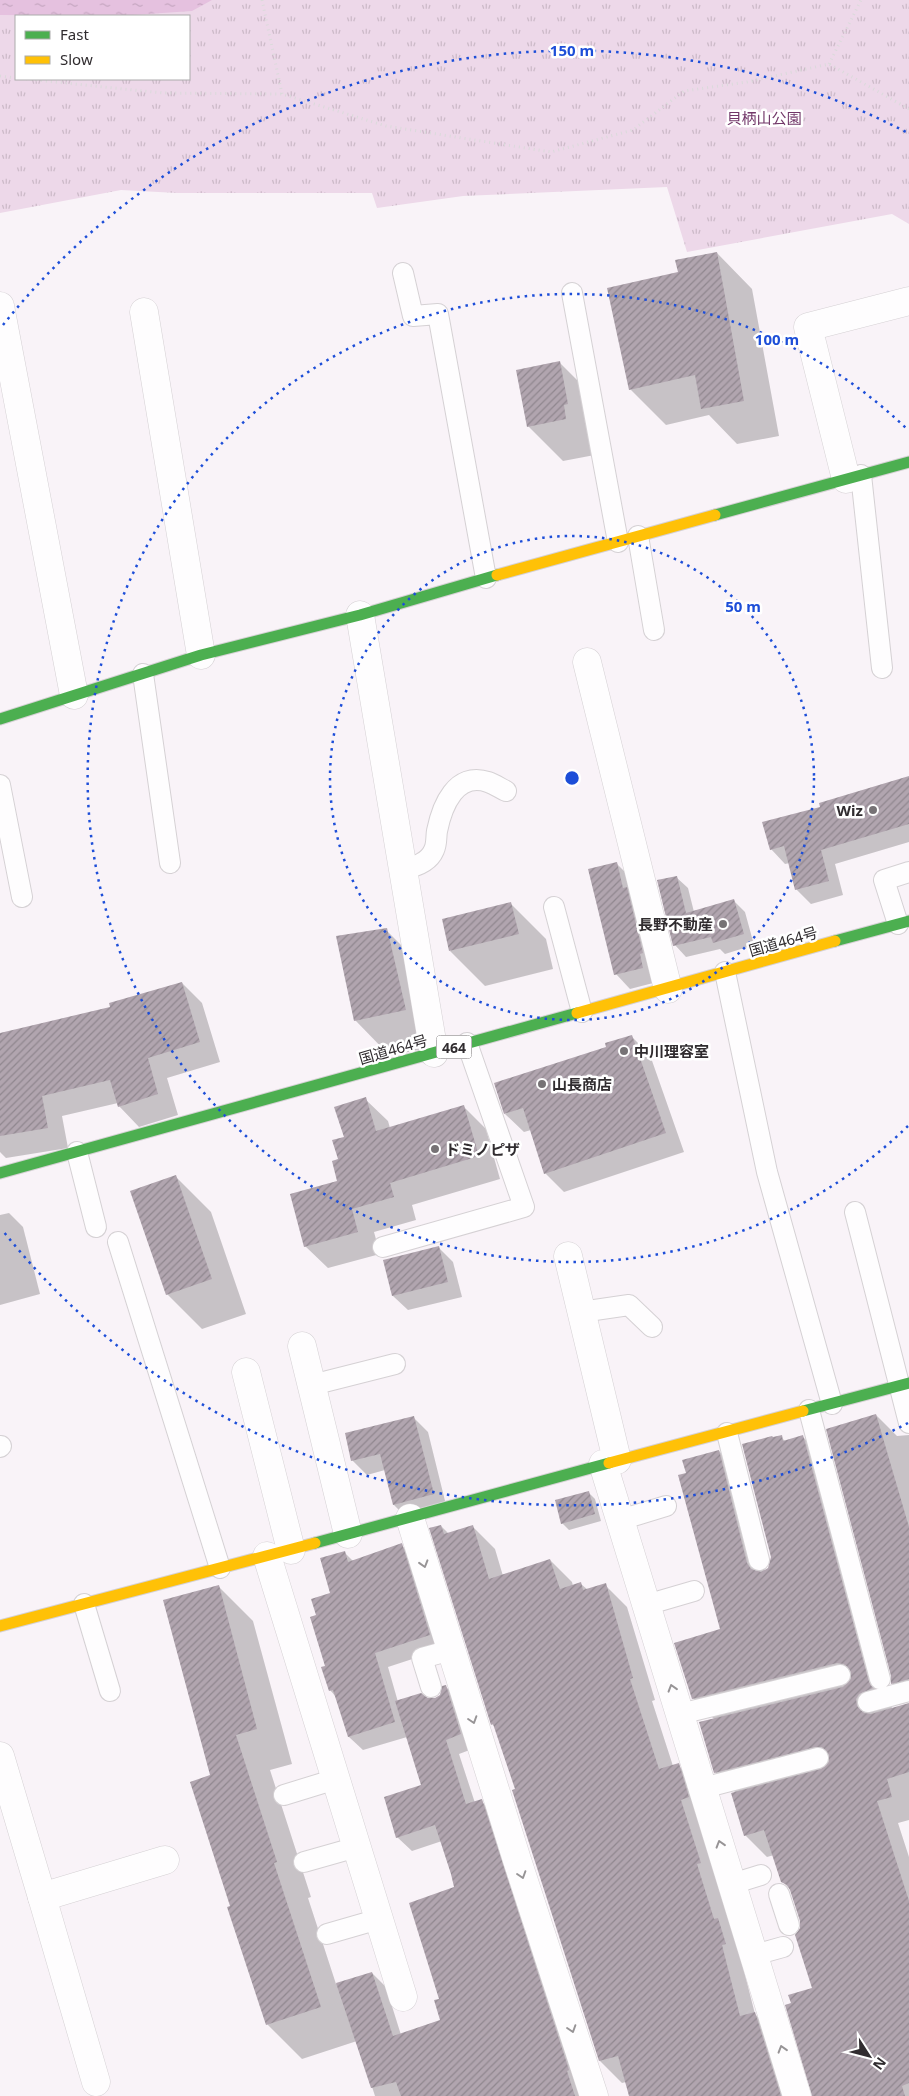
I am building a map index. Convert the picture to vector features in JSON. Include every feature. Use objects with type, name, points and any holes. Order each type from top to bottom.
[{"type":"main road","points":[[0,719],[201,655],[360,615],[486,578],[909,462]]},
{"type":"main road","name":"国道464号","points":[[0,1173],[903,923]]},
{"type":"main road","points":[[0,1626],[410,1518],[610,1462],[727,1433],[904,1384]]},
{"type":"street","points":[[854,477],[808,327],[909,301]]},
{"type":"street","points":[[0,306],[74,696]]},
{"type":"street","points":[[144,312],[201,655]]},
{"type":"street","points":[[360,615],[434,1053]]},
{"type":"street","points":[[586,662],[668,989]]},
{"type":"street","points":[[568,1256],[581,1312],[620,1520],[797,2096]]},
{"type":"street","points":[[302,1346],[348,1534]]},
{"type":"street","points":[[246,1372],[279,1553],[336,1779],[403,1997]]},
{"type":"street","points":[[410,1518],[450,1650],[594,2096]]},
{"type":"street","points":[[0,1756],[96,2082]]},
{"type":"street","points":[[42,1897],[165,1860]]},
{"type":"lane","points":[[404,273],[414,316],[438,314],[486,578]]},
{"type":"lane","points":[[572,294],[618,542]]},
{"type":"lane","points":[[854,477],[882,668]]},
{"type":"lane","points":[[638,536],[654,630]]},
{"type":"lane","points":[[143,674],[170,863]]},
{"type":"lane","points":[[403,869],[414,867],[427,859],[435,849],[444,804],[453,791],[470,781],[487,781],[506,791]]},
{"type":"lane","points":[[0,785],[22,897]]},
{"type":"lane","points":[[903,923],[884,880],[909,872]]},
{"type":"lane","points":[[554,906],[582,1012]]},
{"type":"lane","points":[[725,972],[768,1172],[832,1404]]},
{"type":"lane","points":[[383,1247],[524,1207],[467,1043]]},
{"type":"lane","points":[[77,1152],[96,1227]]},
{"type":"lane","points":[[855,1212],[904,1384],[909,1423]]},
{"type":"lane","points":[[118,1242],[220,1568]]},
{"type":"lane","points":[[581,1312],[629,1305],[652,1327]]},
{"type":"lane","points":[[312,1384],[395,1364]]},
{"type":"lane","points":[[809,1410],[880,1679]]},
{"type":"lane","points":[[727,1433],[760,1560]]},
{"type":"lane","points":[[620,1520],[666,1506]]},
{"type":"lane","points":[[646,1605],[694,1591]]},
{"type":"lane","points":[[84,1604],[110,1691]]},
{"type":"lane","points":[[431,1687],[422,1658],[450,1650]]},
{"type":"lane","points":[[680,1714],[840,1674]]},
{"type":"lane","points":[[868,1702],[909,1691]]},
{"type":"lane","points":[[703,1788],[818,1758]]},
{"type":"lane","points":[[284,1795],[336,1779]]},
{"type":"lane","points":[[304,1862],[357,1846]]},
{"type":"lane","points":[[732,1884],[761,1875]]},
{"type":"lane","points":[[779,1894],[789,1925]]},
{"type":"lane","points":[[327,1934],[379,1919]]},
{"type":"lane","points":[[754,1955],[783,1947]]},
{"type":"path","points":[[262,0],[282,94]]},
{"type":"path","points":[[829,64],[861,0]]},
{"type":"path","points":[[36,80],[163,93],[282,94],[386,126],[551,152],[633,130],[684,91],[747,82],[829,64],[909,109]]},
{"type":"path","points":[[0,76],[15,78]]},
{"type":"green space","name":"貝柄山公園","points":[[0,0],[909,0],[909,224],[892,214],[687,252],[667,187],[463,196],[377,208],[372,193],[177,193],[121,190],[0,213]]},
{"type":"water","points":[[0,0],[212,0],[192,11],[133,15],[0,15]]},
{"type":"building","points":[[717,252],[744,401],[701,409],[695,375],[629,390],[607,288],[678,272],[675,260]]},
{"type":"building","points":[[560,361],[568,404],[564,405],[566,419],[527,427],[516,370]]},
{"type":"building","points":[[909,776],[909,824],[821,850],[829,881],[795,890],[784,846],[770,850],[762,822],[820,807],[819,803]]},
{"type":"building","points":[[617,862],[623,888],[627,887],[643,953],[640,954],[643,968],[614,975],[588,869]]},
{"type":"building","points":[[677,876],[686,913],[734,899],[744,934],[713,943],[711,937],[673,946],[657,880]]},
{"type":"building","points":[[511,902],[519,934],[449,951],[442,919]]},
{"type":"building","points":[[387,928],[406,1010],[354,1021],[336,936]]},
{"type":"building","points":[[182,982],[200,1042],[148,1058],[158,1094],[118,1107],[110,1080],[42,1096],[48,1128],[0,1136],[0,1033],[110,1007],[109,1003]]},
{"type":"building","points":[[632,1035],[666,1133],[544,1174],[523,1108],[504,1114],[494,1083],[606,1047],[605,1043]]},
{"type":"building","points":[[366,1097],[376,1131],[464,1105],[479,1156],[390,1183],[394,1197],[352,1209],[358,1232],[304,1247],[290,1194],[337,1181],[332,1161],[338,1159],[332,1140],[344,1137],[334,1107]]},
{"type":"building","points":[[176,1175],[212,1279],[166,1295],[130,1191]]},
{"type":"building","points":[[439,1246],[448,1282],[392,1296],[383,1260]]},
{"type":"building","points":[[876,1414],[909,1527],[909,1679],[891,1684],[891,1676],[826,1429]]},
{"type":"building","points":[[414,1416],[434,1494],[393,1505],[380,1454],[351,1461],[345,1433]]},
{"type":"building","points":[[782,1435],[783,1441],[803,1435],[869,1682],[873,1688],[859,1694],[856,1699],[857,1706],[864,1713],[871,1714],[909,1703],[909,1772],[887,1779],[892,1797],[877,1801],[909,1901],[909,2083],[902,2086],[905,2096],[812,2096],[785,2005],[791,2003],[788,1995],[812,1988],[795,1935],[800,1928],[800,1921],[790,1890],[787,1885],[781,1882],[764,1830],[744,1836],[731,1793],[821,1769],[829,1762],[829,1755],[822,1747],[815,1747],[714,1773],[699,1722],[843,1687],[851,1679],[851,1672],[844,1664],[837,1663],[692,1699],[674,1643],[720,1629],[678,1475],[686,1473],[682,1460],[719,1450],[747,1563],[751,1569],[761,1572],[768,1568],[771,1557],[742,1444]]},
{"type":"building","points":[[589,1491],[595,1514],[561,1524],[555,1500]]},
{"type":"building","points":[[441,1525],[444,1534],[473,1525],[489,1579],[550,1559],[560,1589],[581,1582],[583,1590],[606,1583],[633,1678],[630,1679],[659,1769],[679,1763],[689,1797],[681,1800],[701,1863],[697,1864],[714,1919],[718,1918],[726,1944],[722,1945],[740,2016],[755,2012],[781,2096],[629,2096],[618,2056],[599,2061],[512,1790],[515,1789],[493,1724],[491,1725],[429,1528]]},
{"type":"building","points":[[402,1543],[430,1635],[375,1653],[395,1722],[348,1737],[333,1690],[329,1691],[321,1667],[325,1666],[310,1617],[316,1615],[311,1599],[330,1593],[320,1558],[345,1551],[348,1562]]},
{"type":"building","points":[[219,1585],[257,1729],[236,1735],[277,1862],[274,1863],[321,2007],[266,2025],[227,1907],[230,1906],[190,1782],[210,1775],[163,1600]]},
{"type":"building","points":[[446,1685],[461,1734],[446,1740],[465,1801],[466,1804],[482,1799],[569,2070],[567,2071],[575,2096],[401,2096],[396,2082],[371,2088],[336,1983],[372,1972],[393,2036],[440,2020],[434,2000],[439,1999],[409,1903],[454,1887],[451,1874],[435,1825],[396,1838],[384,1797],[421,1785],[395,1701],[421,1693],[428,1698],[435,1698],[440,1695],[442,1686]]},
{"type":"traffic: fast","points":[[715,515],[909,462]]},
{"type":"traffic: fast","points":[[0,719],[201,655],[360,615],[497,575]]},
{"type":"traffic: fast","points":[[835,941],[909,921]]},
{"type":"traffic: fast","points":[[0,1173],[577,1013]]},
{"type":"traffic: fast","points":[[803,1411],[909,1383]]},
{"type":"traffic: fast","points":[[315,1543],[609,1463]]},
{"type":"traffic: slow","points":[[497,575],[715,515]]},
{"type":"traffic: slow","points":[[577,1013],[835,941]]},
{"type":"traffic: slow","points":[[609,1463],[803,1411]]},
{"type":"traffic: slow","points":[[0,1626],[315,1543]]},
{"type":"place","name":"Wiz","points":[[873,810]]},
{"type":"place","name":"長野不動産","points":[[723,924]]},
{"type":"place","name":"中川理容室","points":[[624,1051]]},
{"type":"place","name":"山長商店","points":[[542,1084]]},
{"type":"place","name":"ドミノピザ","points":[[435,1149]]}]
